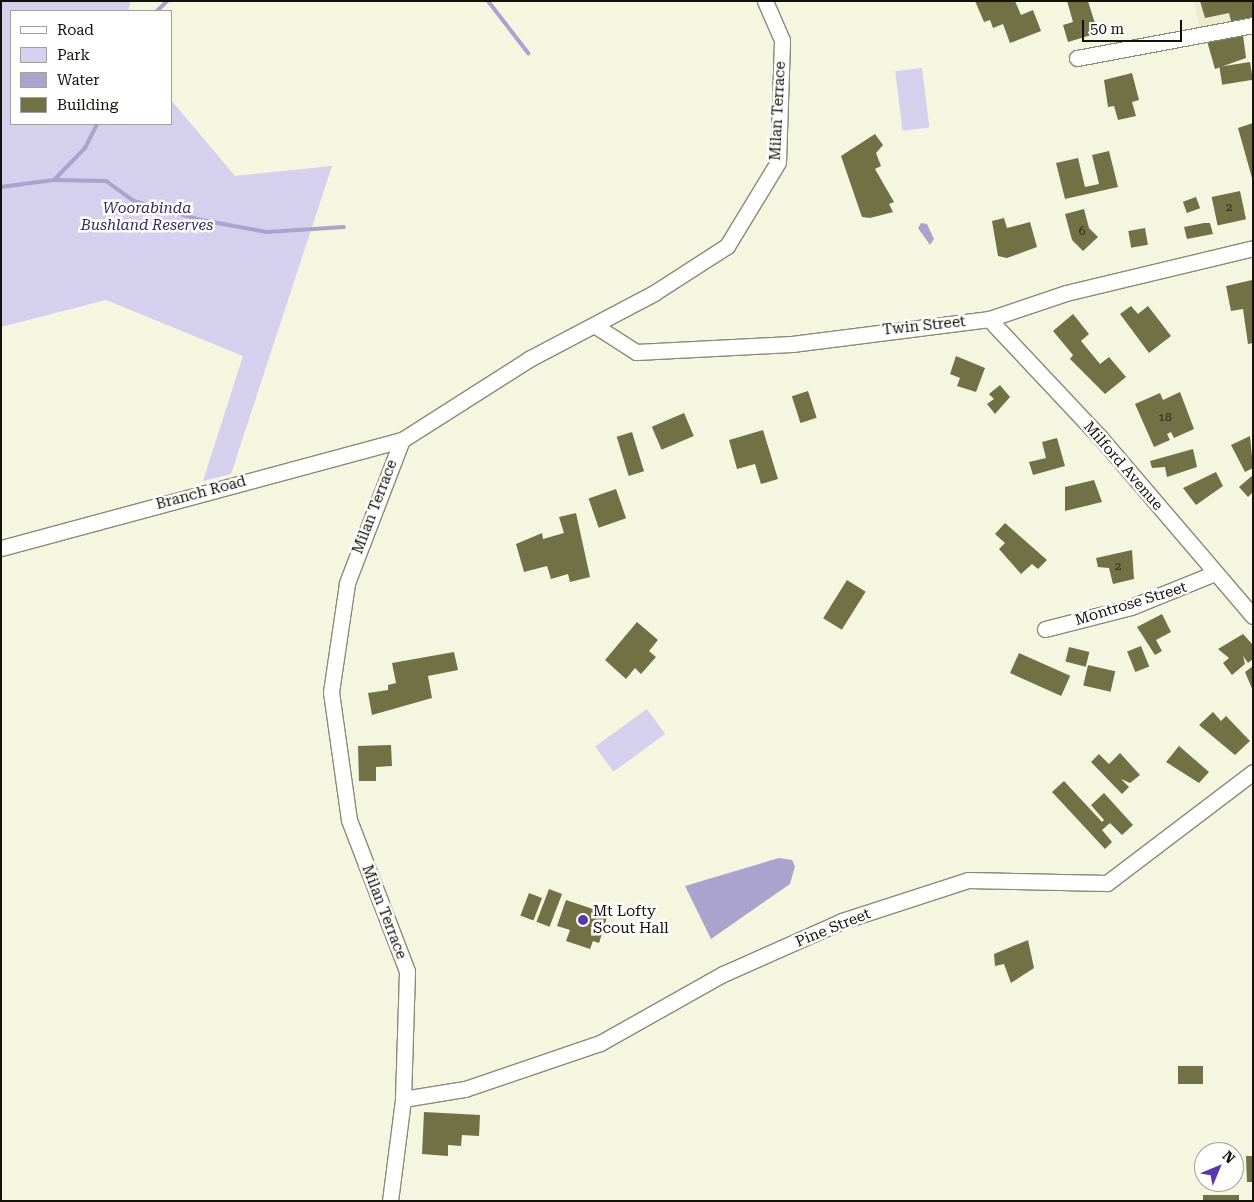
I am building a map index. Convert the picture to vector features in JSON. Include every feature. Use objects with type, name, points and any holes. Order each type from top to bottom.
[{"type":"street","name":"Milan Terrace","points":[[390,1201],[403,1099],[407,971],[348,820],[330,692],[347,583],[402,440],[530,359],[594,325],[727,246],[778,162],[782,40],[765,1]]},
{"type":"street","points":[[1077,58],[1253,24]]},
{"type":"street","name":"Twin Street","points":[[594,325],[636,352],[783,344],[990,319],[1066,293],[1253,248]]},
{"type":"street","name":"Milford Avenue","points":[[990,319],[1099,436],[1253,616]]},
{"type":"street","name":"Branch Road","points":[[1,548],[402,440]]},
{"type":"street","name":"Montrose Street","points":[[1045,629],[1131,607],[1215,573]]},
{"type":"street","name":"Pine Street","points":[[403,1099],[465,1089],[600,1043],[757,959],[842,921],[968,880],[1107,883],[1253,772]]},
{"type":"shaded area","points":[[1194,1],[1253,1],[1253,25],[1201,35]]},
{"type":"green space","name":"Woorabinda Bushland Reserves","points":[[1,1],[131,1],[128,10],[10,10],[10,125],[172,125],[172,101],[235,176],[332,166],[231,474],[203,481],[243,356],[106,300],[1,327]]},
{"type":"green space","points":[[922,68],[929,128],[903,131],[895,71]]},
{"type":"green space","points":[[647,709],[665,734],[613,772],[595,747]]},
{"type":"water","points":[[921,223],[927,224],[934,239],[930,245],[918,228]]},
{"type":"water","points":[[779,858],[792,860],[795,866],[790,884],[711,939],[685,886]]},
{"type":"building","points":[[975,1],[1015,1],[1021,15],[1033,10],[1041,31],[1010,43],[1003,24],[993,28],[990,20],[984,22]]},
{"type":"building","points":[[1067,1],[1088,1],[1098,33],[1068,42],[1063,25],[1073,22]]},
{"type":"building","points":[[1200,1],[1253,1],[1253,20],[1232,25],[1229,13],[1205,18]]},
{"type":"building","points":[[1230,35],[1243,35],[1246,58],[1215,69],[1207,41]]},
{"type":"building","points":[[1250,62],[1253,80],[1222,85],[1219,67]]},
{"type":"building","points":[[1132,73],[1139,100],[1132,102],[1136,116],[1118,120],[1114,106],[1108,107],[1104,80]]},
{"type":"building","points":[[1253,123],[1253,178],[1252,178],[1238,128]]},
{"type":"building","points":[[875,134],[883,145],[876,153],[881,166],[875,169],[894,202],[889,204],[893,212],[870,218],[862,217],[841,156]]},
{"type":"building","points":[[1109,151],[1118,187],[1065,199],[1056,163],[1078,158],[1085,187],[1099,184],[1092,155]]},
{"type":"building","points":[[1240,191],[1246,219],[1218,225],[1212,197]]},
{"type":"building","points":[[1196,197],[1200,208],[1187,213],[1183,202]]},
{"type":"building","points":[[1084,209],[1089,228],[1098,237],[1083,251],[1072,240],[1065,214]]},
{"type":"building","points":[[1004,218],[1007,228],[1030,222],[1037,247],[1007,258],[998,256],[992,221]]},
{"type":"building","points":[[1210,223],[1213,234],[1187,239],[1184,227]]},
{"type":"building","points":[[1145,228],[1148,245],[1131,248],[1128,231]]},
{"type":"building","points":[[1252,280],[1253,343],[1248,344],[1243,309],[1231,311],[1226,286]]},
{"type":"building","points":[[1131,306],[1138,314],[1148,306],[1171,336],[1149,353],[1120,314]]},
{"type":"building","points":[[1073,314],[1089,334],[1081,341],[1100,364],[1109,357],[1126,377],[1105,394],[1070,359],[1073,355],[1053,331]]},
{"type":"building","points":[[956,356],[985,368],[976,392],[957,386],[960,378],[950,374]]},
{"type":"building","points":[[1000,385],[1010,397],[995,414],[987,404],[994,399],[989,394]]},
{"type":"building","points":[[808,391],[817,418],[800,423],[792,396]]},
{"type":"building","points":[[1180,392],[1194,429],[1174,438],[1171,432],[1167,434],[1170,440],[1154,447],[1135,404],[1160,393],[1163,400]]},
{"type":"building","points":[[684,413],[694,436],[662,450],[652,427]]},
{"type":"building","points":[[763,430],[778,479],[761,484],[755,464],[737,469],[729,440]]},
{"type":"building","points":[[632,432],[644,471],[629,476],[617,437]]},
{"type":"building","points":[[1250,436],[1253,468],[1245,472],[1231,445]]},
{"type":"building","points":[[1057,438],[1065,466],[1033,475],[1029,462],[1046,458],[1042,442]]},
{"type":"building","points":[[1193,449],[1197,467],[1167,477],[1165,467],[1152,468],[1150,461]]},
{"type":"building","points":[[1216,472],[1223,486],[1196,505],[1183,488]]},
{"type":"building","points":[[1253,475],[1253,492],[1248,497],[1239,487]]},
{"type":"building","points":[[1094,480],[1102,502],[1065,511],[1065,487]]},
{"type":"building","points":[[616,489],[626,518],[599,528],[589,498]]},
{"type":"building","points":[[576,513],[590,577],[570,582],[568,574],[551,579],[547,566],[524,572],[516,544],[542,533],[543,539],[564,533],[559,517]]},
{"type":"building","points":[[1005,523],[1047,560],[1038,569],[1032,564],[1021,574],[999,549],[1005,543],[995,534]]},
{"type":"building","points":[[1132,550],[1134,579],[1113,584],[1109,568],[1098,567],[1096,558]]},
{"type":"building","points":[[847,580],[866,592],[842,630],[823,618]]},
{"type":"building","points":[[1162,614],[1171,632],[1156,640],[1162,651],[1155,655],[1137,627]]},
{"type":"building","points":[[637,622],[658,640],[649,651],[656,657],[641,674],[635,668],[626,679],[605,660]]},
{"type":"building","points":[[1243,634],[1253,645],[1253,659],[1248,663],[1243,656],[1245,664],[1232,675],[1223,663],[1229,658],[1218,649]]},
{"type":"building","points":[[1141,646],[1149,666],[1135,672],[1127,652]]},
{"type":"building","points":[[1069,647],[1089,652],[1086,667],[1065,662]]},
{"type":"building","points":[[454,652],[458,670],[428,676],[432,698],[372,715],[368,693],[388,690],[388,685],[396,683],[392,663]]},
{"type":"building","points":[[1019,653],[1070,676],[1061,696],[1010,673]]},
{"type":"building","points":[[1088,665],[1115,671],[1111,692],[1083,685]]},
{"type":"building","points":[[1253,666],[1253,691],[1245,672]]},
{"type":"building","points":[[1213,712],[1221,721],[1226,716],[1250,741],[1235,755],[1199,725]]},
{"type":"building","points":[[391,745],[392,766],[376,767],[376,781],[359,781],[358,746]]},
{"type":"building","points":[[1179,746],[1209,772],[1199,783],[1166,762]]},
{"type":"building","points":[[1120,753],[1140,775],[1130,783],[1121,779],[1129,787],[1122,794],[1091,762],[1099,754],[1109,764]]},
{"type":"building","points":[[1064,781],[1102,822],[1104,820],[1091,805],[1104,793],[1133,825],[1122,835],[1110,823],[1102,830],[1112,842],[1105,849],[1052,792]]},
{"type":"building","points":[[549,889],[562,894],[550,927],[536,922]]},
{"type":"building","points":[[529,893],[542,898],[533,920],[520,915]]},
{"type":"building","name":"Mt Lofty Scout Hall","points":[[566,900],[608,914],[599,943],[593,941],[590,949],[566,941],[570,930],[557,926]]},
{"type":"building","points":[[1028,940],[1034,968],[1011,983],[1004,964],[995,966],[994,954]]},
{"type":"building","points":[[1178,1066],[1203,1066],[1203,1084],[1178,1084]]},
{"type":"building","points":[[424,1112],[480,1115],[479,1136],[462,1135],[461,1146],[448,1145],[448,1156],[422,1154]]},
{"type":"building","points":[[1246,1156],[1253,1156],[1253,1182],[1247,1182]]},
{"type":"building","points":[[1203,1195],[1239,1195],[1239,1201],[1203,1201]]},
{"type":"waterway","points":[[158,10],[167,1]]},
{"type":"waterway","points":[[488,1],[528,53]]},
{"type":"waterway","points":[[1,187],[54,180],[85,148],[96,125]]},
{"type":"waterway","points":[[54,180],[106,181],[134,201],[201,220],[267,232],[344,227]]},
{"type":"place","name":"Mt Lofty Scout Hall","points":[[583,920]]}]
